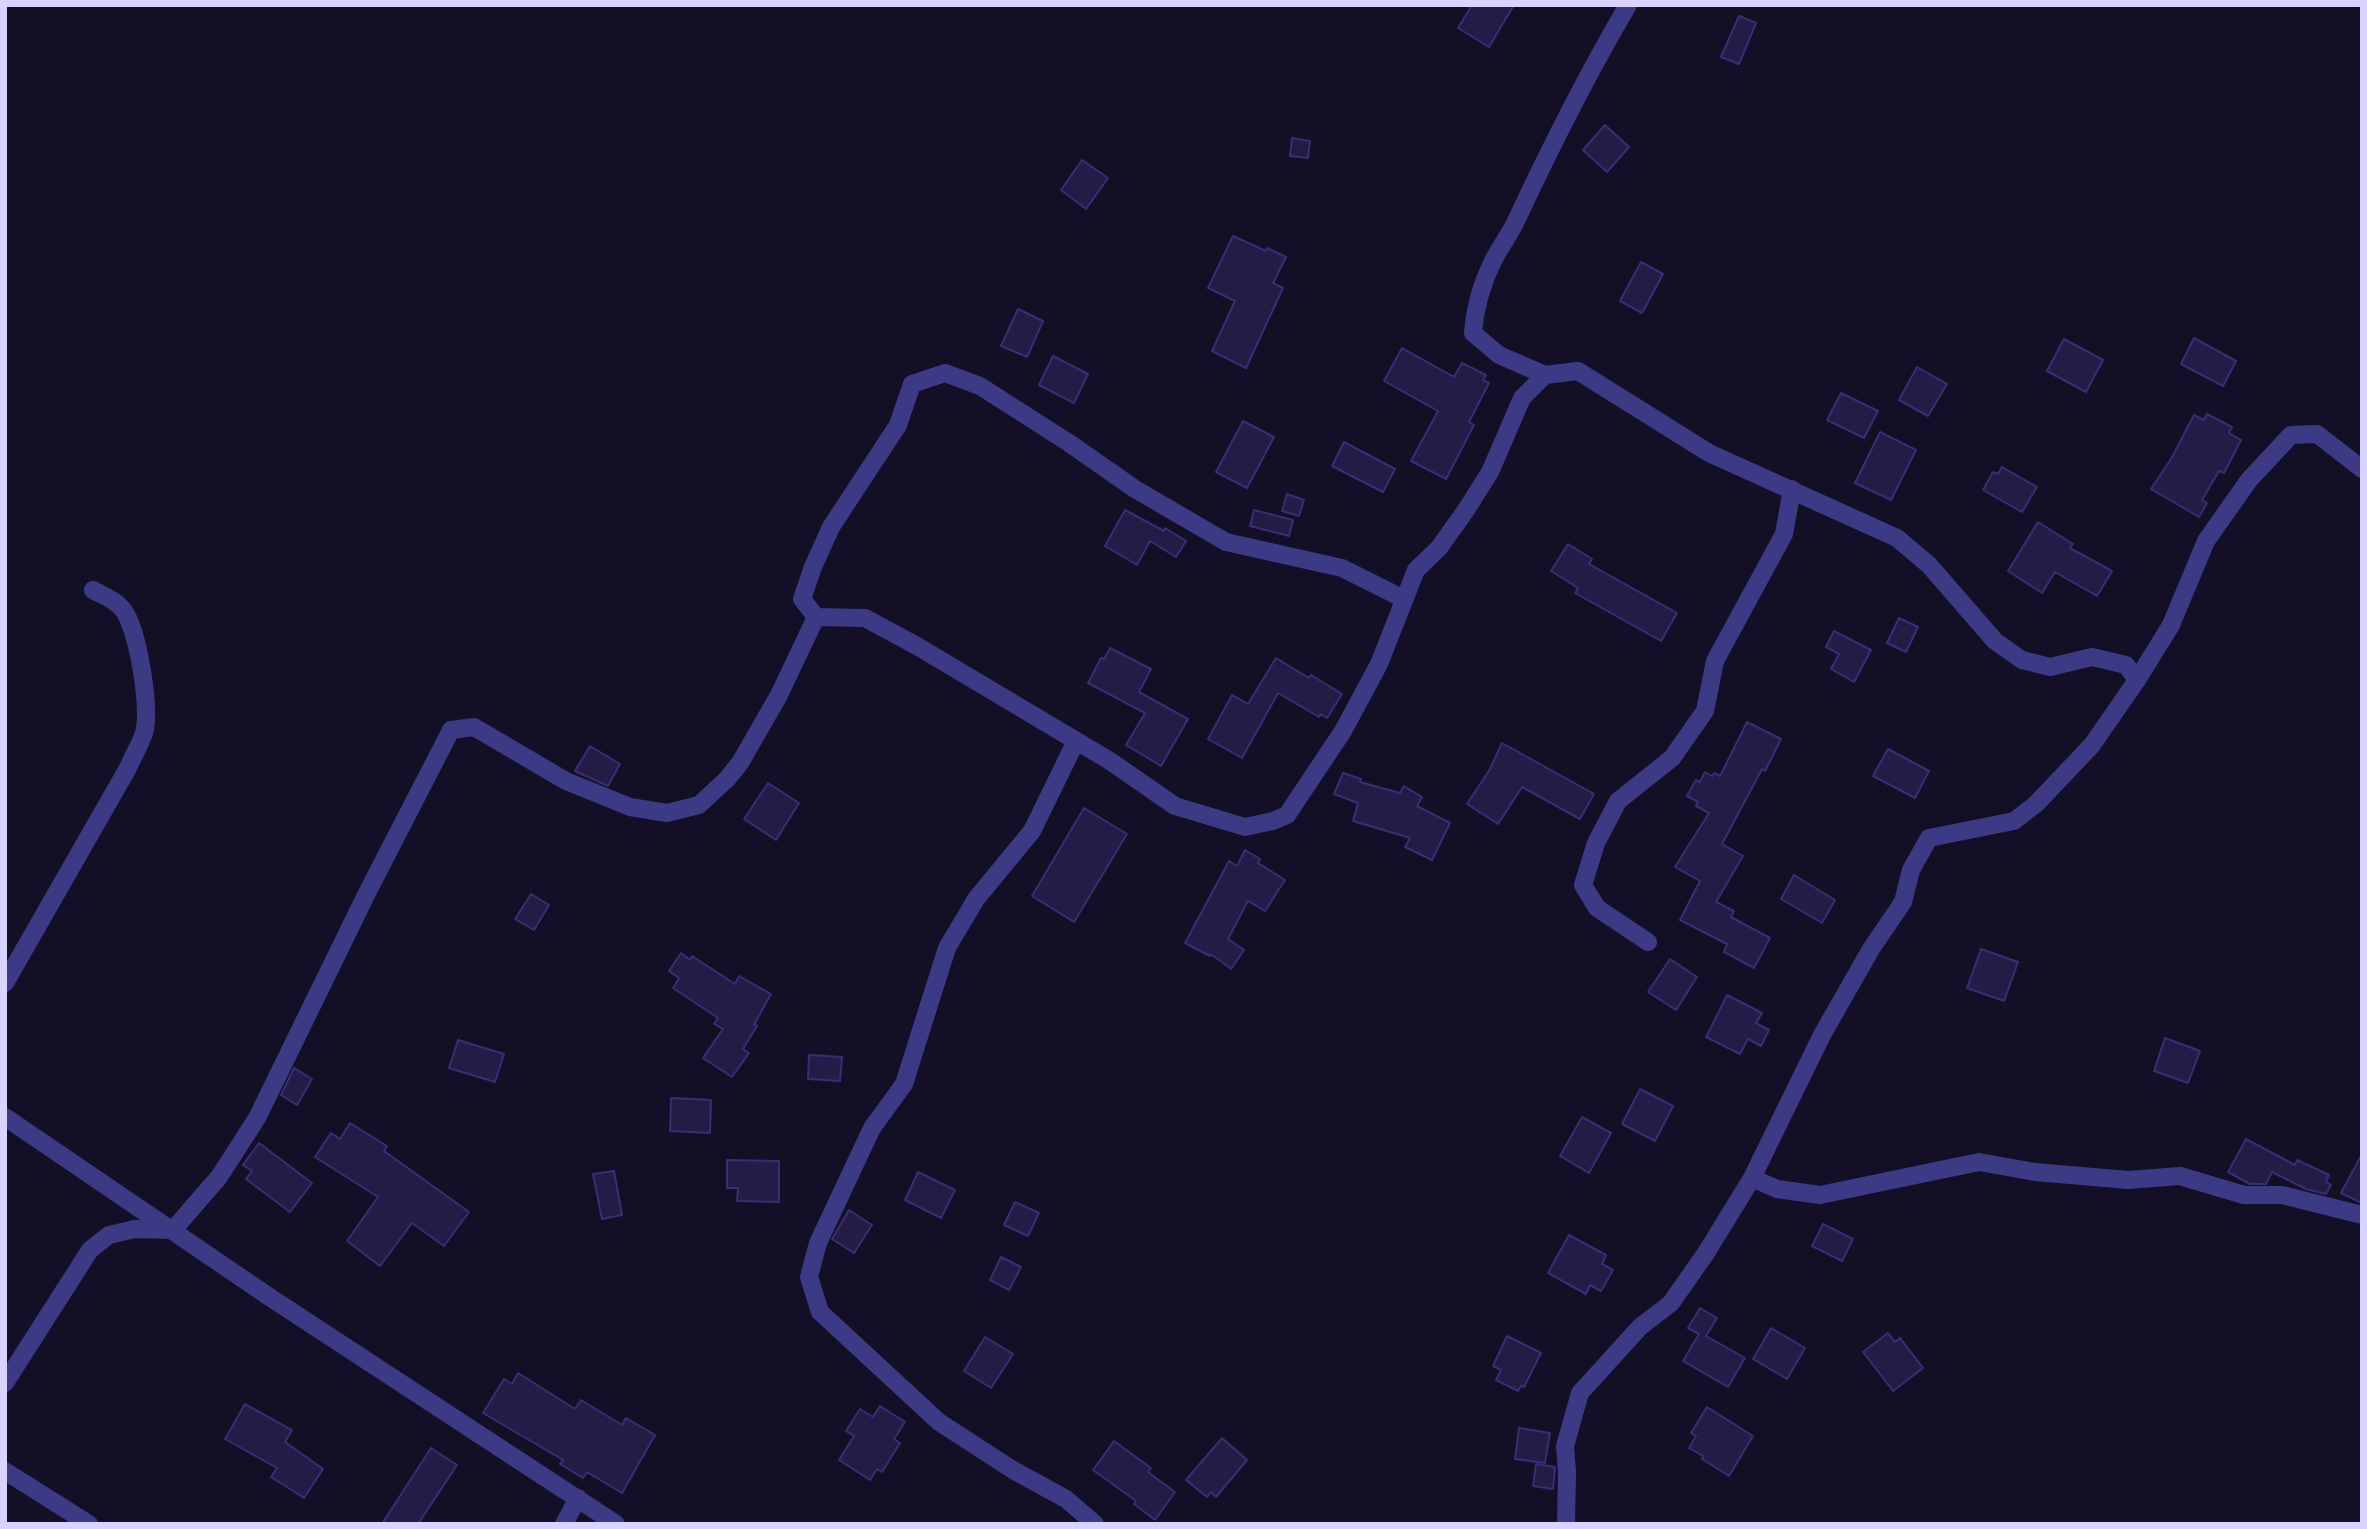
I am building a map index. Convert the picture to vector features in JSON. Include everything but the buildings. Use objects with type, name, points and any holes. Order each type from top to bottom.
[{"type":"street","points":[[1628,5],[1560,128],[1509,236],[1493,261],[1475,313],[1473,333],[1499,355],[1545,375],[1578,371],[1709,453],[1897,538],[1929,565],[1995,641],[2022,660],[2050,667],[2092,657],[2126,665],[2137,680]]},
{"type":"street","points":[[816,617],[802,599],[831,527],[898,425],[912,384],[945,373],[980,386],[1135,489],[1226,542],[1342,568],[1404,599]]},
{"type":"street","points":[[816,617],[865,618],[1076,741],[1175,806],[1245,827],[1273,821],[1287,815],[1343,731],[1379,664],[1416,570],[1439,548],[1490,472],[1522,398],[1545,375]]},
{"type":"street","points":[[1566,1524],[1565,1446],[1580,1393],[1640,1327],[1671,1303],[1706,1253],[1752,1178],[1822,1035],[1871,949],[1903,902],[1911,870],[1929,838],[2014,821],[2036,804],[2092,745],[2172,625],[2206,541],[2249,480],[2291,435],[2317,435],[2362,469]]},
{"type":"street","points":[[1647,942],[1597,908],[1583,885],[1596,843],[1618,801],[1672,758],[1705,711],[1714,662],[1784,534],[1792,489]]},
{"type":"street","points":[[5,983],[128,768],[144,732],[146,714],[142,678],[136,640],[127,614],[112,599],[93,590]]},
{"type":"street","points":[[173,1230],[219,1177],[257,1118],[342,943],[451,730],[474,727],[566,781],[630,807],[667,813],[699,805],[740,763],[779,695],[816,617]]},
{"type":"street","points":[[1076,741],[1032,831],[976,900],[947,948],[904,1084],[872,1128],[818,1243],[809,1277],[820,1312],[939,1422],[1013,1470],[1066,1499],[1095,1524]]},
{"type":"street","points":[[5,1117],[271,1298],[616,1524]]},
{"type":"street","points":[[1752,1178],[1777,1189],[1820,1195],[1979,1161],[2035,1172],[2128,1180],[2180,1176],[2244,1195],[2282,1195],[2362,1216]]},
{"type":"street","points":[[5,1383],[90,1250],[109,1235],[135,1229],[173,1230]]},
{"type":"street","points":[[5,1471],[89,1524]]},
{"type":"street","points":[[564,1524],[578,1498]]}]
